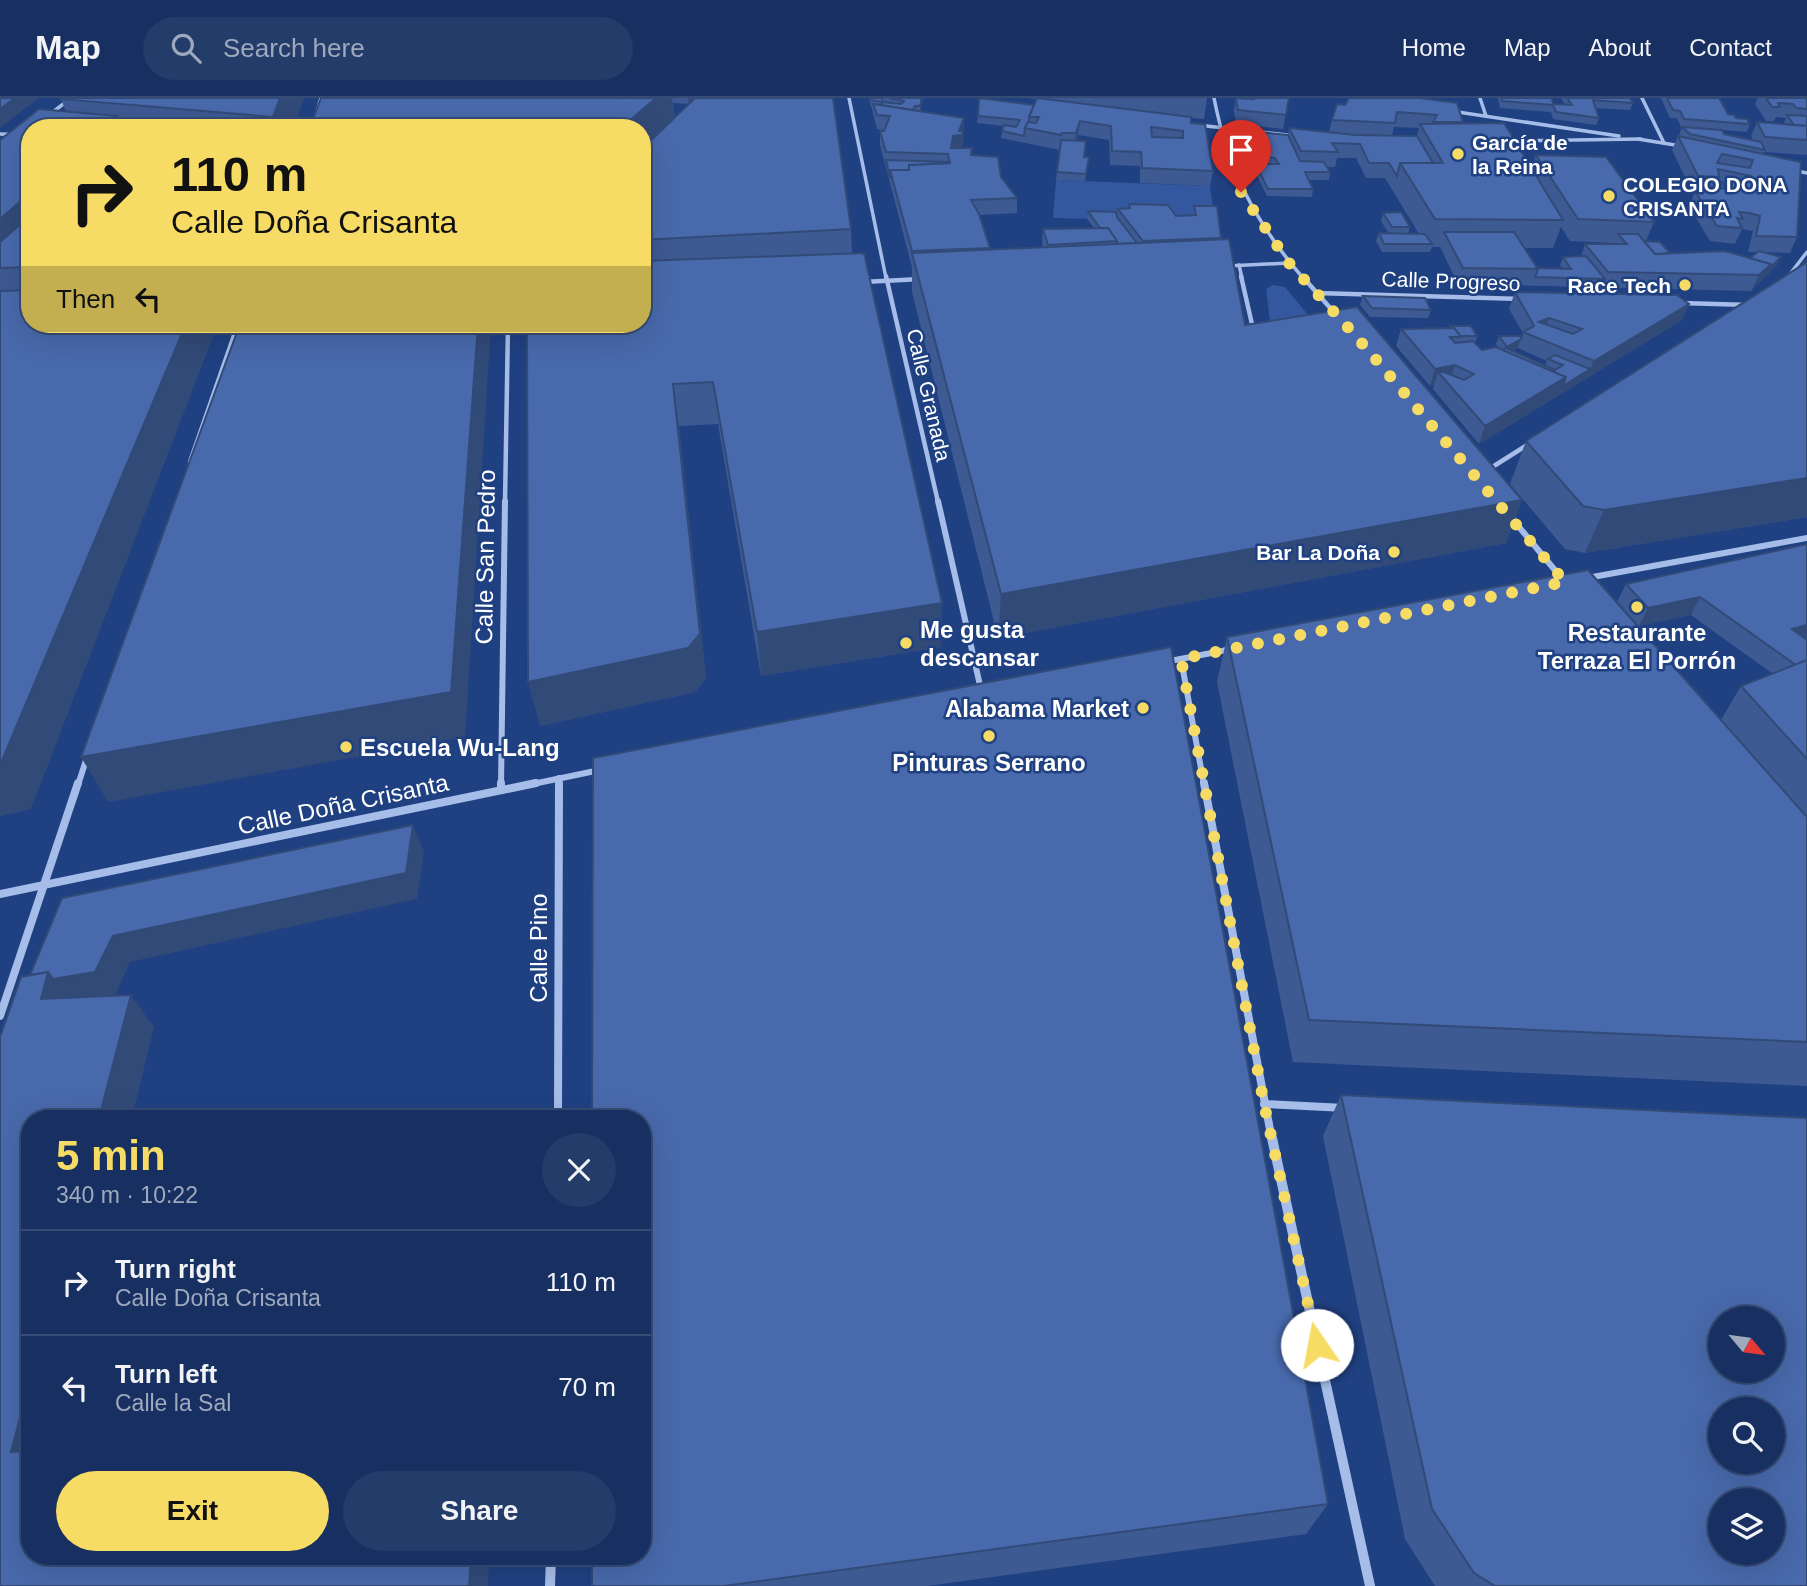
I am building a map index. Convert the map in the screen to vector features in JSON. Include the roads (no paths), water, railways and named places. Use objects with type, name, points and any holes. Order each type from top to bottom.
[{"type":"street","points":[[43,119],[71,98]]},
{"type":"street","points":[[315,119],[321,98]]},
{"type":"street","name":"Calle Granada","points":[[849,98],[887,281],[983,698]]},
{"type":"street","points":[[1214,98],[1218,128],[1241,192],[1289,263],[1347,327]]},
{"type":"street","points":[[1480,98],[1486,116]]},
{"type":"street","points":[[1642,98],[1664,143]]},
{"type":"street","points":[[1439,109],[1689,148]]},
{"type":"street","points":[[1191,124],[1300,136]]},
{"type":"street","points":[[0,134],[21,135]]},
{"type":"street","points":[[15,141],[21,136]]},
{"type":"street","points":[[1502,141],[1641,139]]},
{"type":"street","points":[[1779,167],[1807,173]]},
{"type":"street","points":[[1777,289],[1807,252]]},
{"type":"street","points":[[1226,266],[1289,263]]},
{"type":"street","points":[[1240,265],[1257,345]]},
{"type":"street","points":[[860,282],[928,279]]},
{"type":"street","name":"Calle Progreso","points":[[1316,293],[1534,299]]},
{"type":"street","points":[[1671,303],[1753,305],[1742,312]]},
{"type":"street","points":[[188,467],[235,333]]},
{"type":"street","name":"Calle San Pedro","points":[[501,790],[508,333]]},
{"type":"street","points":[[1476,477],[1543,436]]},
{"type":"street","points":[[1501,506],[1573,591]]},
{"type":"street","points":[[1552,584],[1807,538]]},
{"type":"street","points":[[1154,664],[1247,646]]},
{"type":"street","points":[[1181,659],[1264,1104],[1370,1586]]},
{"type":"street","points":[[969,700],[996,695]]},
{"type":"street","points":[[0,1016],[88,754]]},
{"type":"street","name":"Calle Doña Crisanta","points":[[0,894],[610,768]]},
{"type":"street","name":"Calle Pino","points":[[558,1110],[559,778]]},
{"type":"street","points":[[1264,1104],[1360,1108]]},
{"type":"street","points":[[550,1586],[551,1565]]},
{"type":"place","name":"García de la Reina","points":[[1458,154]]},
{"type":"place","name":"COLEGIO DONA CRISANTA","points":[[1609,196]]},
{"type":"place","name":"Race Tech","points":[[1685,285]]},
{"type":"place","name":"Bar La Doña","points":[[1394,552]]},
{"type":"place","name":"Restaurante Terraza El Porrón","points":[[1637,607]]},
{"type":"place","name":"Me gusta descansar","points":[[906,643]]},
{"type":"place","name":"Alabama Market","points":[[1143,708]]},
{"type":"place","name":"Pinturas Serrano","points":[[989,736]]},
{"type":"place","name":"Escuela Wu-Lang","points":[[346,747]]}]
